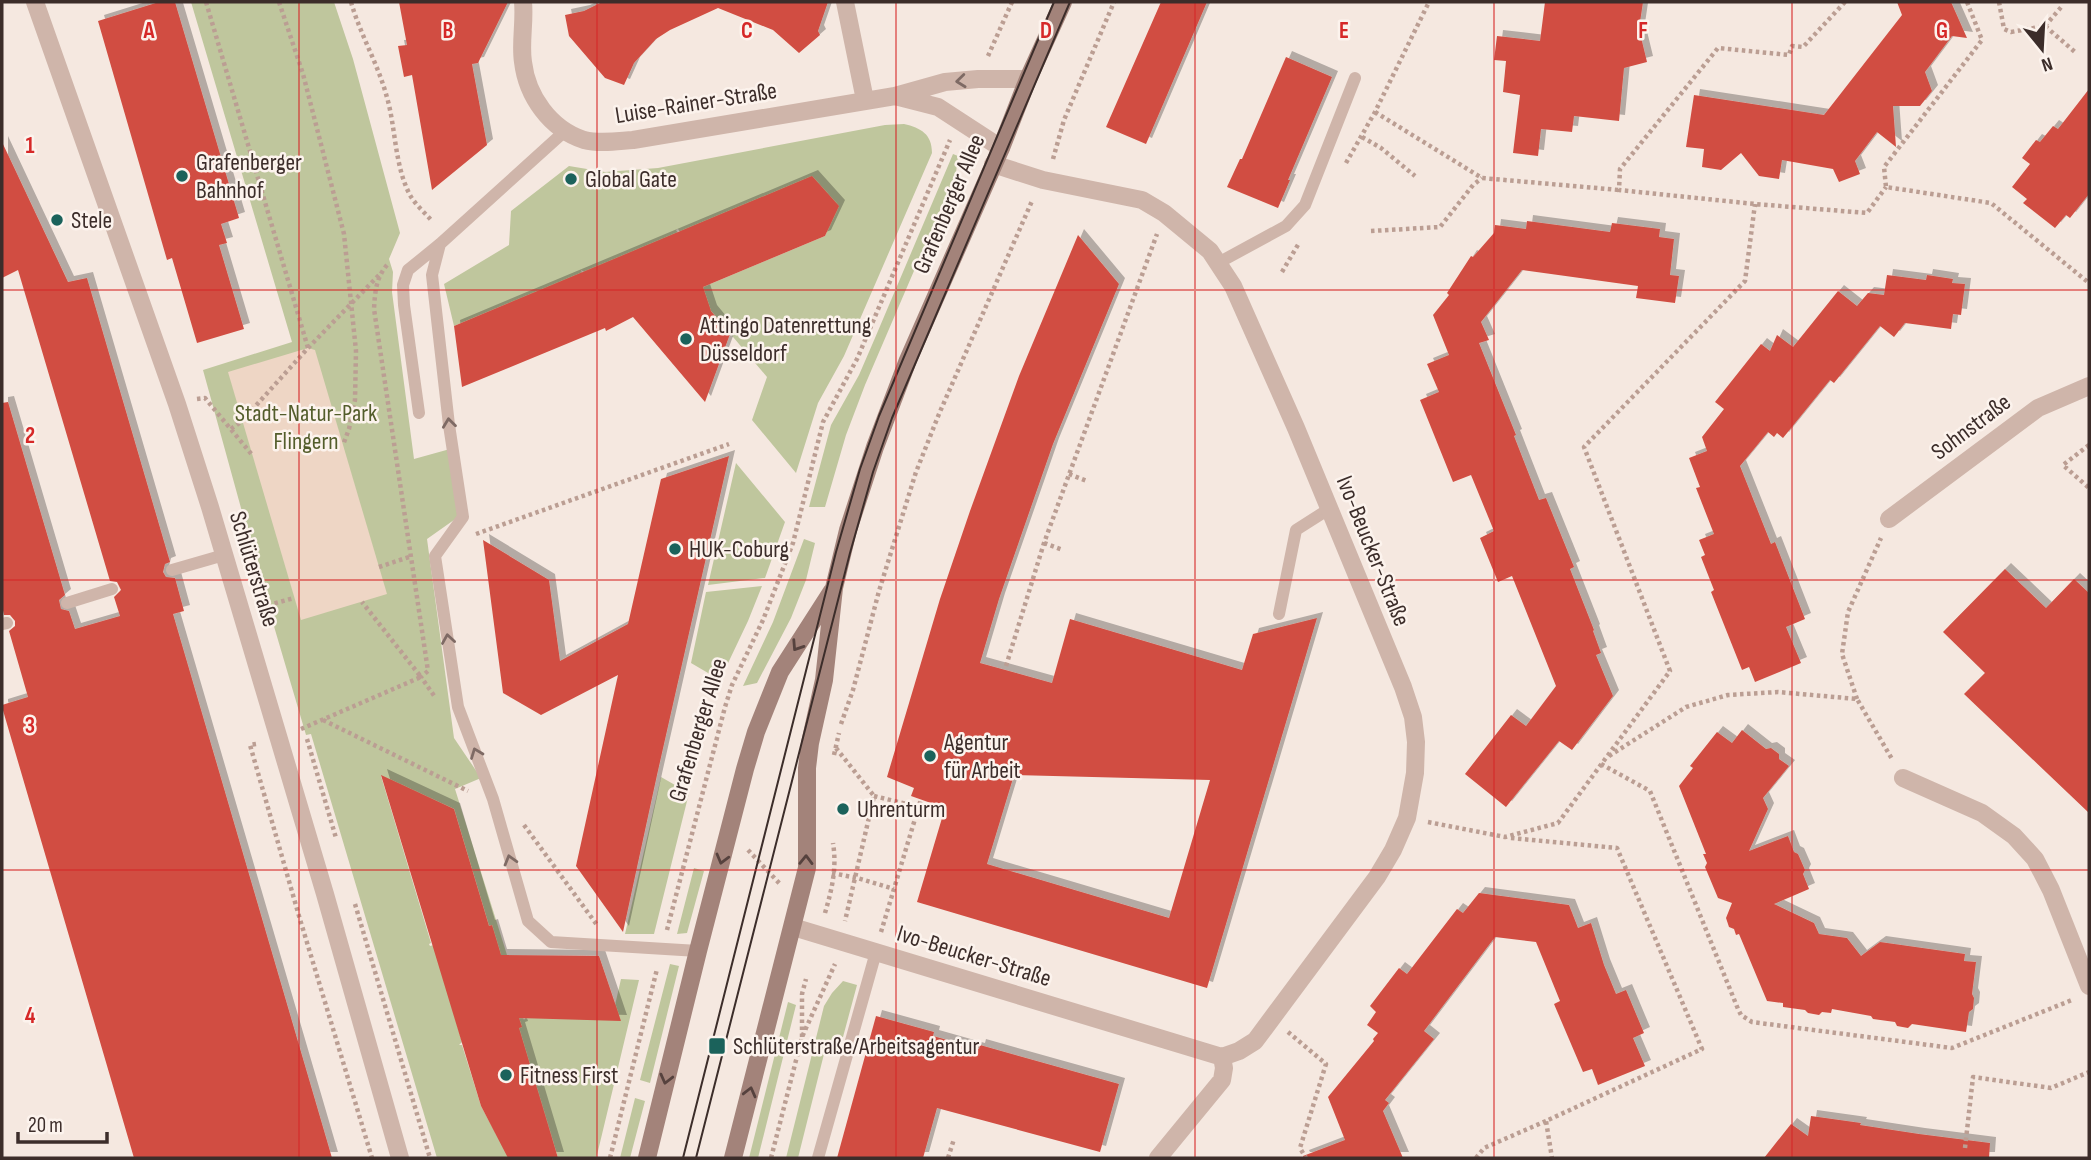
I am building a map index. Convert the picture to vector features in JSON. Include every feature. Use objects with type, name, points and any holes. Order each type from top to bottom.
[{"type":"main road","name":"Grafenberger Allee","points":[[733,1158],[807,868],[807,768],[824,680],[834,588],[848,530],[875,447],[908,360],[1063,2]]},
{"type":"main road","name":"Grafenberger Allee","points":[[647,1158],[744,769],[780,672],[834,588]]},
{"type":"street","name":"Schlüterstraße","points":[[35,2],[177,404],[242,612],[400,1158]]},
{"type":"street","name":"Luise-Rainer-Straße","points":[[523,2],[523,61],[528,85],[537,103],[552,121],[565,131],[599,142],[634,140],[895,96],[945,82],[1028,79]]},
{"type":"street","points":[[845,2],[865,100]]},
{"type":"street","name":"Luise-Rainer-Straße","points":[[895,96],[938,107],[997,156]]},
{"type":"street","name":"Ivo-Beucker-Straße","points":[[793,927],[1222,1057],[1255,1041],[1377,877],[1407,818],[1415,773],[1416,742],[1413,717],[1296,428],[1233,286],[1210,251],[1190,232],[1142,200],[1043,180],[997,156]]},
{"type":"street","name":"Sohnstraße","points":[[1889,519],[2038,408],[2089,386]]},
{"type":"street","points":[[1903,778],[1982,813],[2014,836],[2035,859],[2050,890],[2083,992]]},
{"type":"street","points":[[1158,1158],[1222,1080],[1222,1057]]},
{"type":"lane","points":[[1218,263],[1286,226],[1305,205],[1355,78]]},
{"type":"lane","points":[[419,413],[403,285],[408,270],[565,131]]},
{"type":"lane","points":[[440,244],[432,275],[449,425],[463,517],[435,556],[458,707],[493,799],[528,921],[551,943],[698,951]]},
{"type":"lane","points":[[1279,614],[1296,530],[1329,509]]},
{"type":"lane","points":[[172,570],[224,555]]},
{"type":"lane","points":[[67,603],[112,589]]},
{"type":"lane","points":[[818,1158],[876,952]]},
{"type":"path","points":[[206,2],[308,348]]},
{"type":"path","points":[[279,2],[303,74],[344,234],[356,351],[355,400],[343,445]]},
{"type":"path","points":[[351,2],[358,27],[376,63],[387,96],[404,182],[412,198],[431,220]]},
{"type":"path","points":[[984,66],[1012,2]]},
{"type":"path","points":[[1052,163],[1064,120],[1114,2]]},
{"type":"path","points":[[1342,171],[1375,112],[1429,2]]},
{"type":"path","points":[[1619,190],[1620,169],[1718,48],[1789,55],[1791,46],[1803,47],[1846,2]]},
{"type":"path","points":[[1375,112],[1482,178],[1867,213],[1886,187],[1884,167],[1982,40],[1967,2]]},
{"type":"path","points":[[1999,2],[2004,29],[2011,32],[2045,26],[2063,5]]},
{"type":"path","points":[[2045,26],[2075,52]]},
{"type":"path","name":"Grafenberger Allee","points":[[610,1158],[732,685],[763,620],[793,543],[824,422],[857,359],[952,136]]},
{"type":"path","points":[[1362,137],[1381,148],[1415,176]]},
{"type":"path","points":[[1371,231],[1440,228],[1473,185],[1482,178]]},
{"type":"path","points":[[1886,187],[1991,203],[2089,282]]},
{"type":"path","points":[[919,807],[874,796],[836,748],[879,591],[916,472],[1034,196]]},
{"type":"path","points":[[1505,837],[1558,823],[1670,671],[1584,447],[1745,281],[1755,204]]},
{"type":"path","points":[[1006,666],[1044,543],[1164,213]]},
{"type":"path","points":[[1282,272],[1302,238]]},
{"type":"path","points":[[232,429],[380,273]]},
{"type":"path","points":[[177,404],[205,397],[253,456]]},
{"type":"path","points":[[379,567],[729,444]]},
{"type":"path","points":[[2089,445],[2063,465],[2089,488]]},
{"type":"path","points":[[1069,474],[1087,481]]},
{"type":"path","points":[[1889,519],[1848,612],[1842,654],[1857,699],[1903,778]]},
{"type":"path","points":[[1044,543],[1063,550]]},
{"type":"path","points":[[242,612],[294,598]]},
{"type":"path","points":[[278,737],[421,677],[362,602]]},
{"type":"path","points":[[1605,758],[1686,706],[1728,695],[1778,692],[1857,699]]},
{"type":"path","points":[[323,719],[479,797],[493,799]]},
{"type":"path","points":[[303,728],[337,841]]},
{"type":"path","points":[[250,745],[372,1158]]},
{"type":"path","points":[[1601,764],[1650,791],[1738,1009],[1745,1019],[1952,1048],[2083,992]]},
{"type":"path","points":[[771,1158],[802,1037],[835,964],[874,796]]},
{"type":"path","points":[[881,933],[921,799]]},
{"type":"path","points":[[1407,818],[1505,837],[1617,848],[1702,1049],[1484,1148],[1476,1158]]},
{"type":"path","points":[[753,856],[774,878]]},
{"type":"path","points":[[827,872],[894,889]]},
{"type":"path","points":[[352,893],[430,1158]]},
{"type":"path","points":[[802,1037],[802,994],[807,972]]},
{"type":"path","points":[[1271,1018],[1326,1064],[1300,1148],[1306,1158]]},
{"type":"path","points":[[1965,1148],[1973,1077],[2051,1088],[2089,1072]]},
{"type":"path","points":[[1546,1121],[1552,1158]]},
{"type":"path","points":[[948,1158],[954,1139]]},
{"type":"green space","name":"Stadt-Natur-Park Flingern","points":[[191,2],[334,2],[353,59],[400,233],[389,259],[393,272],[392,292],[414,459],[450,449],[461,515],[427,539],[454,738],[481,778],[455,789],[507,955],[496,955],[492,925],[489,926],[454,809],[381,776],[431,943],[429,944],[434,945],[462,1042],[459,1045],[462,1045],[481,1106],[509,1158],[437,1158],[311,734],[306,735],[203,370],[292,342]]},
{"type":"green space","points":[[904,124],[916,128],[928,137],[932,153],[844,356],[818,403],[796,473],[752,420],[767,377],[700,298],[703,287],[825,236],[838,206],[680,232],[678,229],[678,233],[584,272],[581,270],[582,273],[454,326],[444,284],[509,245],[511,211],[569,166],[605,172],[658,168],[885,125]]},
{"type":"green space","points":[[953,154],[958,156],[956,173],[865,385],[846,435],[825,507],[809,507],[831,425],[859,375]]},
{"type":"green space","points":[[736,463],[785,522],[765,578],[708,585]]},
{"type":"green space","points":[[804,539],[815,543],[806,580],[791,618],[757,683],[743,686],[773,622]]},
{"type":"green space","points":[[762,586],[720,680],[691,663],[706,592]]},
{"type":"green space","points":[[661,777],[689,793],[654,934],[625,934]]},
{"type":"green space","points":[[694,868],[704,871],[687,933],[677,934]]},
{"type":"green space","points":[[670,964],[679,966],[650,1083],[640,1080]]},
{"type":"green space","points":[[621,979],[639,980],[596,1158],[558,1158],[514,1016],[522,1014],[524,1020],[613,1014]]},
{"type":"green space","points":[[843,981],[857,985],[843,1037],[827,1042],[798,1158],[786,1158],[824,1006]]},
{"type":"green space","points":[[788,1002],[796,1005],[758,1158],[749,1158]]},
{"type":"green space","points":[[635,1098],[645,1101],[630,1158],[620,1158]]},
{"type":"shaded area","points":[[308,348],[315,350],[387,594],[301,620],[228,372]]},
{"type":"building","name":"Grafenberger Bahnhof","points":[[159,2],[175,2],[239,218],[221,224],[227,243],[219,245],[244,329],[197,343],[172,258],[167,260],[98,21]]},
{"type":"building","points":[[399,2],[508,2],[478,63],[472,64],[487,145],[432,190],[412,75],[404,77],[398,46],[407,45]]},
{"type":"building","points":[[602,2],[828,2],[818,31],[820,35],[799,53],[773,30],[718,8],[656,39],[634,63],[624,85],[605,78],[569,36],[565,15],[584,11]]},
{"type":"building","points":[[1161,2],[1207,2],[1146,144],[1106,127]]},
{"type":"building","points":[[1545,2],[1643,2],[1639,29],[1647,62],[1624,68],[1619,121],[1574,116],[1572,132],[1541,129],[1538,156],[1513,153],[1520,95],[1503,92],[1506,61],[1494,60],[1497,36],[1540,41]]},
{"type":"building","points":[[1897,2],[1951,2],[1967,38],[1952,36],[1925,72],[1932,91],[1920,106],[1893,106],[1896,147],[1877,132],[1855,161],[1860,174],[1839,182],[1833,169],[1782,160],[1779,179],[1759,176],[1741,153],[1721,170],[1702,167],[1704,149],[1686,147],[1694,95],[1824,115],[1902,15]]},
{"type":"building","points":[[1286,57],[1332,77],[1278,208],[1227,187]]},
{"type":"building","points":[[2089,89],[2089,194],[2070,218],[2066,215],[2055,228],[2023,203],[2027,199],[2012,187],[2030,164],[2022,158],[2036,140],[2040,142],[2053,126],[2058,129]]},
{"type":"building","points":[[2,142],[68,282],[87,278],[170,562],[165,564],[163,572],[166,577],[175,578],[184,611],[173,614],[332,1158],[134,1158],[2,707],[28,697],[9,631],[15,626],[15,621],[10,615],[4,615],[2,606],[2,403],[8,402],[65,595],[59,600],[61,609],[69,611],[75,629],[120,616],[114,597],[121,590],[117,582],[110,581],[18,270],[2,278]]},
{"type":"building","points":[[812,176],[839,206],[825,236],[703,287],[711,311],[730,334],[705,402],[633,317],[606,331],[605,328],[462,387],[454,326]]},
{"type":"building","points":[[1527,221],[1610,232],[1612,223],[1660,229],[1659,237],[1674,239],[1670,275],[1679,276],[1675,303],[1636,298],[1638,286],[1522,270],[1481,322],[1489,340],[1479,343],[1539,500],[1546,498],[1574,567],[1570,569],[1601,653],[1596,655],[1613,696],[1572,750],[1559,741],[1506,807],[1465,774],[1511,715],[1526,726],[1556,686],[1512,576],[1498,582],[1480,538],[1494,531],[1471,475],[1453,482],[1420,400],[1439,392],[1427,364],[1449,355],[1433,315],[1449,295],[1447,293],[1471,256],[1473,257],[1494,233],[1495,225],[1526,229]]},
{"type":"building","points":[[1078,235],[1119,284],[1053,444],[999,599],[980,663],[1052,683],[1070,619],[1242,670],[1253,634],[1317,618],[1207,988],[917,902],[945,808],[911,796],[914,788],[887,777],[940,599],[1019,376]],"holes":[[[1014,775],[1210,780],[1169,918],[987,864]]]},
{"type":"building","points":[[1887,275],[1926,280],[1927,275],[1965,284],[1961,315],[1953,314],[1951,329],[1905,323],[1894,337],[1880,326],[1834,383],[1830,380],[1783,438],[1777,433],[1774,437],[1768,432],[1740,466],[1771,544],[1775,542],[1805,619],[1786,627],[1801,663],[1755,682],[1749,667],[1742,670],[1711,592],[1714,590],[1701,557],[1705,555],[1699,540],[1714,534],[1696,488],[1700,487],[1689,458],[1707,451],[1702,437],[1724,409],[1715,402],[1761,344],[1770,351],[1777,335],[1793,347],[1838,291],[1857,306],[1868,293],[1884,295]]},
{"type":"building","points":[[729,456],[623,932],[576,866],[618,675],[541,715],[503,693],[483,540],[549,580],[560,661],[628,624],[661,479]]},
{"type":"building","points":[[2005,569],[2046,608],[2074,579],[2089,593],[2089,813],[1964,694],[1985,673],[1943,632]]},
{"type":"building","points":[[1742,730],[1766,749],[1771,748],[1779,754],[1779,759],[1789,766],[1763,798],[1768,809],[1749,851],[1788,836],[1805,870],[1803,874],[1809,889],[1774,904],[1814,923],[1819,934],[1847,938],[1861,956],[1880,942],[1965,954],[1964,961],[1976,962],[1973,1009],[1969,1012],[1966,1032],[1912,1024],[1908,1028],[1897,1026],[1895,1022],[1873,1019],[1871,1016],[1832,1009],[1831,1013],[1822,1012],[1819,1015],[1783,1007],[1783,1003],[1767,1001],[1739,934],[1736,935],[1734,929],[1729,927],[1726,918],[1732,903],[1718,898],[1705,867],[1707,863],[1703,854],[1706,854],[1679,786],[1693,768],[1690,766],[1717,732],[1732,743]]},
{"type":"building","points":[[381,775],[454,809],[489,926],[492,925],[501,955],[599,956],[621,1021],[519,1018],[522,1027],[519,1028],[558,1158],[508,1158],[481,1106]]},
{"type":"building","points":[[1479,893],[1569,905],[1578,928],[1591,923],[1616,994],[1626,990],[1644,1033],[1633,1038],[1645,1066],[1598,1085],[1592,1069],[1583,1072],[1554,1004],[1560,1001],[1536,942],[1495,937],[1424,1031],[1434,1039],[1385,1100],[1389,1103],[1383,1111],[1403,1158],[1304,1158],[1303,1156],[1345,1140],[1328,1097],[1378,1033],[1367,1025],[1376,1012],[1370,1006],[1399,968],[1407,974],[1457,909],[1463,913]]},
{"type":"building","points":[[876,1016],[934,1032],[933,1036],[979,1049],[980,1045],[1119,1084],[1100,1152],[937,1108],[923,1158],[837,1158]]},
{"type":"building","points":[[1811,1116],[1990,1143],[1989,1158],[1764,1158],[1791,1124],[1808,1136]]},
{"type":"tram line","points":[[683,1158],[836,552],[860,469],[879,416],[1054,2]]},
{"type":"tram line","points":[[696,1158],[873,472],[892,418],[1070,2]]},
{"type":"place","name":"Grafenberger Bahnhof","points":[[182,176]]},
{"type":"place","name":"Global Gate","points":[[571,179]]},
{"type":"place","name":"Stele","points":[[57,220]]},
{"type":"place","name":"Attingo Datenrettung Düsseldorf","points":[[686,339]]},
{"type":"place","name":"HUK-Coburg","points":[[675,549]]},
{"type":"place","name":"Agentur für Arbeit","points":[[930,756]]},
{"type":"place","name":"Uhrenturm","points":[[843,809]]},
{"type":"place","name":"Schlüterstraße/Arbeitsagentur","points":[[717,1046]]},
{"type":"place","name":"Fitness First","points":[[506,1075]]}]
